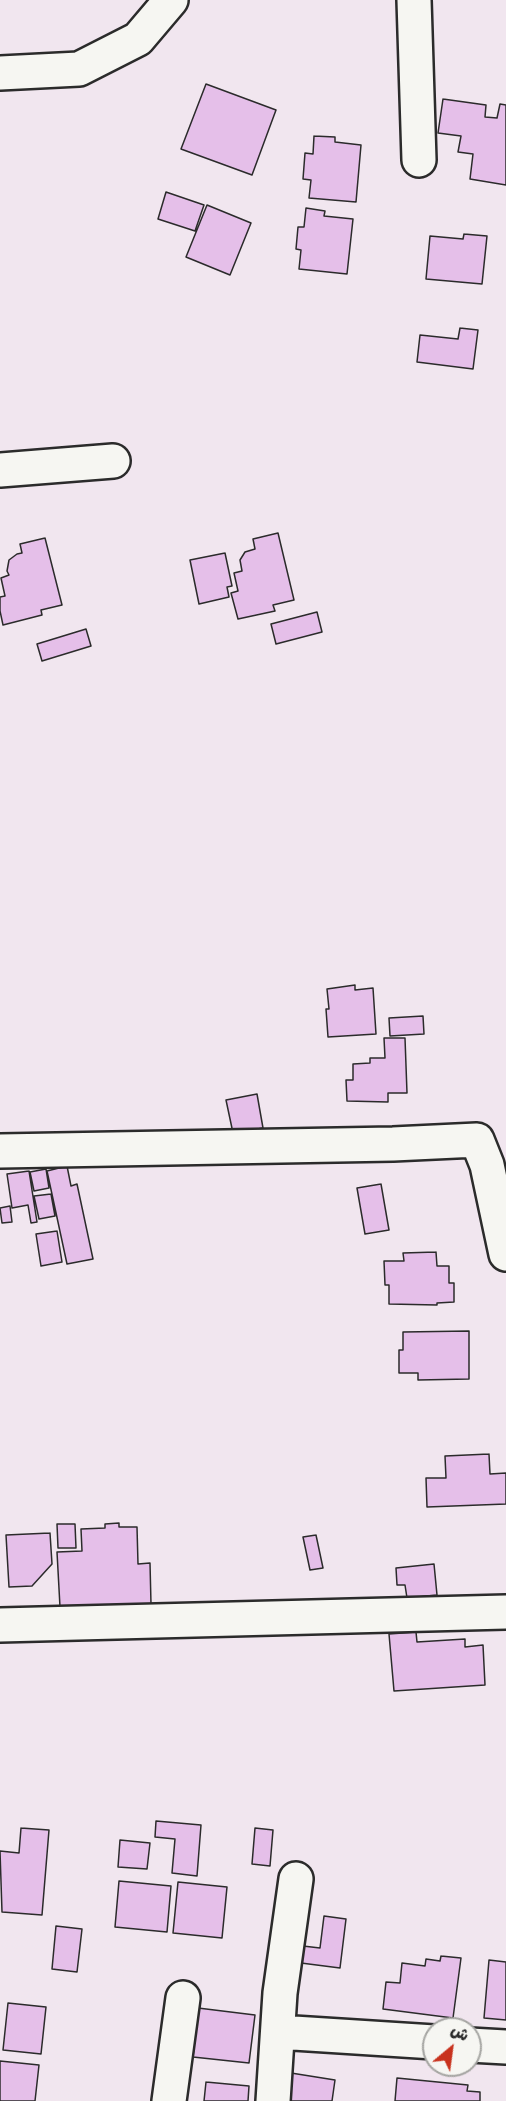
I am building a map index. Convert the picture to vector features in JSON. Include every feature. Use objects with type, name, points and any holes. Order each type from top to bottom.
[{"type":"street","points":[[0,73],[79,69],[138,39],[171,0]]},
{"type":"street","points":[[414,0],[419,160]]},
{"type":"street","points":[[0,470],[113,461]]},
{"type":"street","points":[[0,1151],[393,1144],[477,1140],[487,1165],[506,1254]]},
{"type":"street","points":[[0,1625],[506,1612]]},
{"type":"street","points":[[273,2101],[280,1993],[296,1879]]},
{"type":"street","points":[[169,2101],[183,1998]]},
{"type":"street","points":[[278,2032],[422,2041]]},
{"type":"street","points":[[482,2046],[506,2047]]},
{"type":"building","points":[[206,84],[276,110],[252,175],[181,149]]},
{"type":"building","points":[[443,99],[486,105],[485,117],[497,118],[500,104],[506,105],[506,185],[470,179],[473,154],[458,152],[461,136],[438,133]]},
{"type":"building","points":[[314,136],[335,137],[335,142],[361,145],[356,202],[309,198],[311,180],[303,179],[305,153],[313,154]]},
{"type":"building","points":[[166,192],[204,205],[195,231],[158,219]]},
{"type":"building","points":[[207,205],[251,223],[230,275],[186,257]]},
{"type":"building","points":[[306,208],[325,211],[324,216],[353,219],[347,274],[299,269],[301,250],[296,249],[298,227],[304,227]]},
{"type":"building","points":[[464,234],[487,236],[482,284],[426,279],[430,236],[463,239]]},
{"type":"building","points":[[460,328],[478,330],[473,369],[417,362],[420,335],[458,339]]},
{"type":"building","points":[[278,533],[294,600],[273,605],[275,611],[238,619],[231,593],[238,591],[234,573],[242,571],[240,560],[245,552],[255,549],[253,539]]},
{"type":"building","points":[[45,538],[62,605],[41,610],[42,615],[3,625],[0,597],[5,596],[1,578],[9,575],[7,571],[9,560],[22,553],[20,544]]},
{"type":"building","points":[[225,553],[232,586],[227,587],[229,597],[199,604],[190,560]]},
{"type":"building","points":[[317,612],[322,632],[276,644],[271,624]]},
{"type":"building","points":[[86,629],[91,646],[42,661],[37,644]]},
{"type":"building","points":[[355,985],[355,990],[373,988],[376,1034],[328,1037],[327,989]]},
{"type":"building","points":[[423,1016],[424,1034],[390,1036],[389,1018]]},
{"type":"building","points":[[384,1038],[405,1038],[407,1093],[388,1093],[388,1102],[347,1101],[346,1080],[353,1080],[353,1064],[370,1063],[370,1058],[385,1058]]},
{"type":"building","points":[[257,1094],[263,1128],[233,1133],[226,1100]]},
{"type":"building","points":[[67,1166],[71,1186],[77,1184],[93,1259],[67,1264],[47,1171]]},
{"type":"building","points":[[46,1169],[49,1188],[34,1191],[30,1172]]},
{"type":"building","points":[[29,1171],[37,1222],[31,1223],[28,1205],[12,1208],[7,1174]]},
{"type":"building","points":[[381,1184],[389,1230],[365,1234],[357,1188]]},
{"type":"building","points":[[51,1194],[55,1216],[39,1219],[34,1196]]},
{"type":"building","points":[[10,1206],[12,1222],[2,1223],[0,1208]]},
{"type":"building","points":[[57,1231],[62,1262],[41,1266],[36,1234]]},
{"type":"building","points":[[436,1252],[437,1266],[449,1266],[449,1283],[454,1283],[454,1302],[437,1303],[437,1305],[389,1304],[389,1285],[385,1285],[384,1261],[404,1261],[403,1253]]},
{"type":"building","points":[[469,1331],[469,1379],[418,1380],[418,1373],[399,1373],[399,1350],[403,1350],[403,1332]]},
{"type":"building","points":[[489,1454],[490,1474],[506,1473],[506,1504],[427,1507],[426,1478],[446,1478],[445,1456]]},
{"type":"building","points":[[119,1523],[119,1527],[137,1527],[138,1564],[150,1563],[151,1604],[60,1607],[57,1552],[82,1551],[81,1529],[105,1528],[105,1524]]},
{"type":"building","points":[[57,1524],[75,1524],[76,1548],[58,1548]]},
{"type":"building","points":[[50,1533],[52,1564],[32,1586],[9,1587],[6,1535]]},
{"type":"building","points":[[316,1535],[323,1568],[310,1570],[303,1537]]},
{"type":"building","points":[[434,1564],[437,1595],[407,1598],[405,1585],[397,1585],[396,1568]]},
{"type":"building","points":[[416,1632],[417,1642],[465,1639],[465,1647],[483,1645],[485,1685],[394,1691],[389,1634]]},
{"type":"building","points":[[156,1821],[201,1825],[197,1876],[172,1873],[175,1839],[155,1837]]},
{"type":"building","points":[[21,1828],[49,1830],[42,1915],[2,1912],[0,1851],[19,1853]]},
{"type":"building","points":[[255,1828],[273,1830],[270,1866],[252,1864]]},
{"type":"building","points":[[120,1840],[150,1843],[147,1869],[118,1867]]},
{"type":"building","points":[[119,1881],[171,1886],[167,1932],[115,1927]]},
{"type":"building","points":[[178,1882],[227,1887],[222,1938],[173,1933]]},
{"type":"building","points":[[324,1916],[346,1919],[340,1968],[301,1963],[303,1946],[320,1948]]},
{"type":"building","points":[[56,1926],[82,1929],[77,1972],[52,1969]]},
{"type":"building","points":[[441,1956],[461,1958],[453,2017],[383,2009],[386,1982],[400,1983],[402,1963],[425,1966],[426,1959],[440,1961]]},
{"type":"building","points":[[489,1960],[506,1962],[506,2020],[484,2018]]},
{"type":"building","points":[[8,2003],[46,2007],[41,2054],[3,2050]]},
{"type":"building","points":[[198,2008],[255,2015],[249,2063],[193,2057]]},
{"type":"building","points":[[0,2061],[39,2065],[35,2101],[0,2101]]},
{"type":"building","points":[[291,2073],[335,2080],[332,2101],[287,2101]]},
{"type":"building","points":[[397,2078],[468,2085],[467,2091],[480,2092],[480,2101],[395,2101]]},
{"type":"building","points":[[206,2082],[249,2086],[248,2101],[204,2101]]}]
